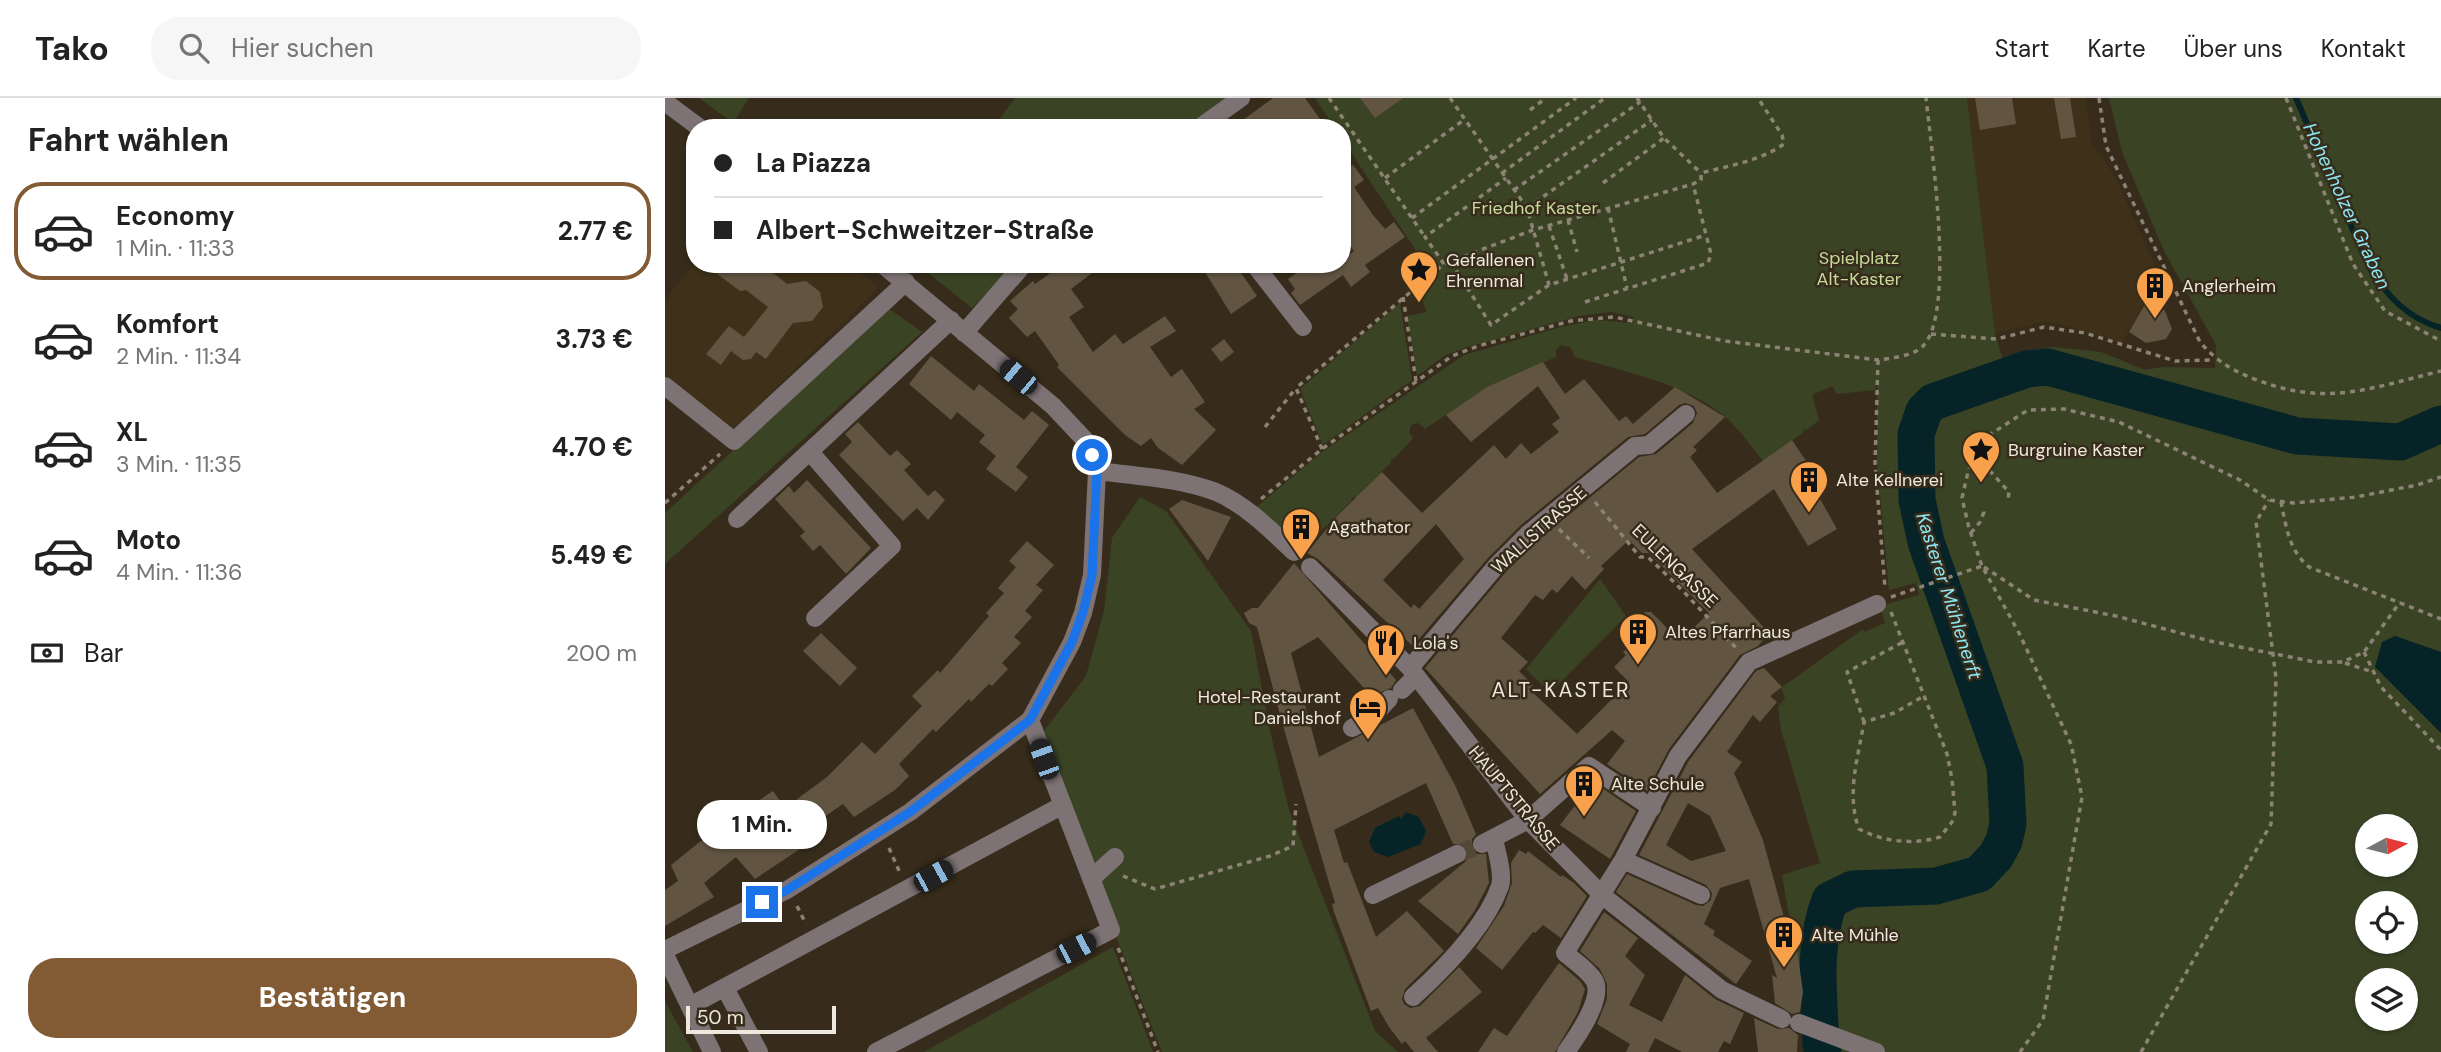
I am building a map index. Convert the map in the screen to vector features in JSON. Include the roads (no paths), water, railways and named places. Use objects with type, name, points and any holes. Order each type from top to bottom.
[{"type":"street","points":[[1212,119],[1241,98]]},
{"type":"street","points":[[665,102],[688,119]]},
{"type":"street","points":[[665,950],[787,890],[910,812],[1030,720],[1072,642],[1083,612],[1092,575],[1097,471],[1085,440],[1071,423],[894,273]]},
{"type":"street","points":[[964,333],[1016,273]]},
{"type":"street","points":[[1267,273],[1303,327]]},
{"type":"street","points":[[665,386],[734,441],[906,282]]},
{"type":"street","points":[[737,519],[951,320]]},
{"type":"street","name":"WALLSTRASSE","points":[[1352,727],[1371,718],[1395,694],[1497,565],[1548,518],[1635,446],[1649,445],[1686,414]]},
{"type":"street","points":[[810,452],[892,546],[815,618]]},
{"type":"street","points":[[1097,471],[1190,484],[1218,493],[1246,511],[1294,552]]},
{"type":"street","name":"HAUPTSTRASSE","points":[[1310,566],[1413,672],[1528,820],[1603,896],[1722,990],[1876,1052]]},
{"type":"street","points":[[1566,1052],[1586,1020],[1597,988],[1594,980],[1565,953],[1603,896],[1678,756],[1749,662],[1881,602]]},
{"type":"street","points":[[876,1052],[1111,930],[1103,868],[1063,805],[1030,720]]},
{"type":"street","points":[[1413,997],[1444,969],[1482,918],[1501,884],[1488,841],[1528,820],[1589,766],[1652,808]]},
{"type":"street","points":[[690,1006],[1063,805]]},
{"type":"street","points":[[1373,895],[1457,854]]},
{"type":"street","points":[[1623,860],[1701,895]]},
{"type":"street","points":[[665,955],[712,1052]]},
{"type":"street","points":[[725,988],[759,1052]]},
{"type":"water","points":[[2395,636],[2441,652],[2441,733],[2375,667],[2382,642]]},
{"type":"water","points":[[1406,812],[1419,817],[1426,831],[1421,844],[1388,857],[1374,852],[1369,842],[1375,828],[1399,816],[1401,819]]},
{"type":"waterway","name":"Hohenholzer Graben","points":[[2296,98],[2369,267],[2399,305],[2418,318],[2441,328]]},
{"type":"waterway","name":"Kasterer Mühlenerft","points":[[1823,1052],[1818,990],[1819,953],[1824,917],[1830,900],[1853,889],[1936,886],[1979,874],[1996,856],[2004,841],[2008,824],[2005,766],[1926,542],[1917,500],[1916,434],[1924,411],[1933,402],[2027,369],[2048,367],[2297,436],[2400,442],[2441,424]]},
{"type":"tunnel","points":[[1457,854],[1482,844]]},
{"type":"place","name":"Gefallenen Ehrenmal","points":[[1419,304]]},
{"type":"place","name":"Anglerheim","points":[[2155,320]]},
{"type":"place","name":"Burgruine Kaster","points":[[1981,484]]},
{"type":"place","name":"Alte Kellnerei","points":[[1809,514]]},
{"type":"place","name":"Agathator","points":[[1301,561]]},
{"type":"place","name":"Altes Pfarrhaus","points":[[1638,666]]},
{"type":"place","name":"Lola's","points":[[1386,677]]},
{"type":"place","name":"Hotel-Restaurant Danielshof","points":[[1368,741]]},
{"type":"place","name":"Alte Schule","points":[[1584,818]]},
{"type":"place","name":"Alte Mühle","points":[[1784,969]]},
{"type":"district","name":"ALT-KASTER","points":[[1561,690]]},
{"type":"park label","name":"Friedhof Kaster","points":[[1535,208]]},
{"type":"park label","name":"Spielplatz Alt-Kaster","points":[[1859,268]]}]
